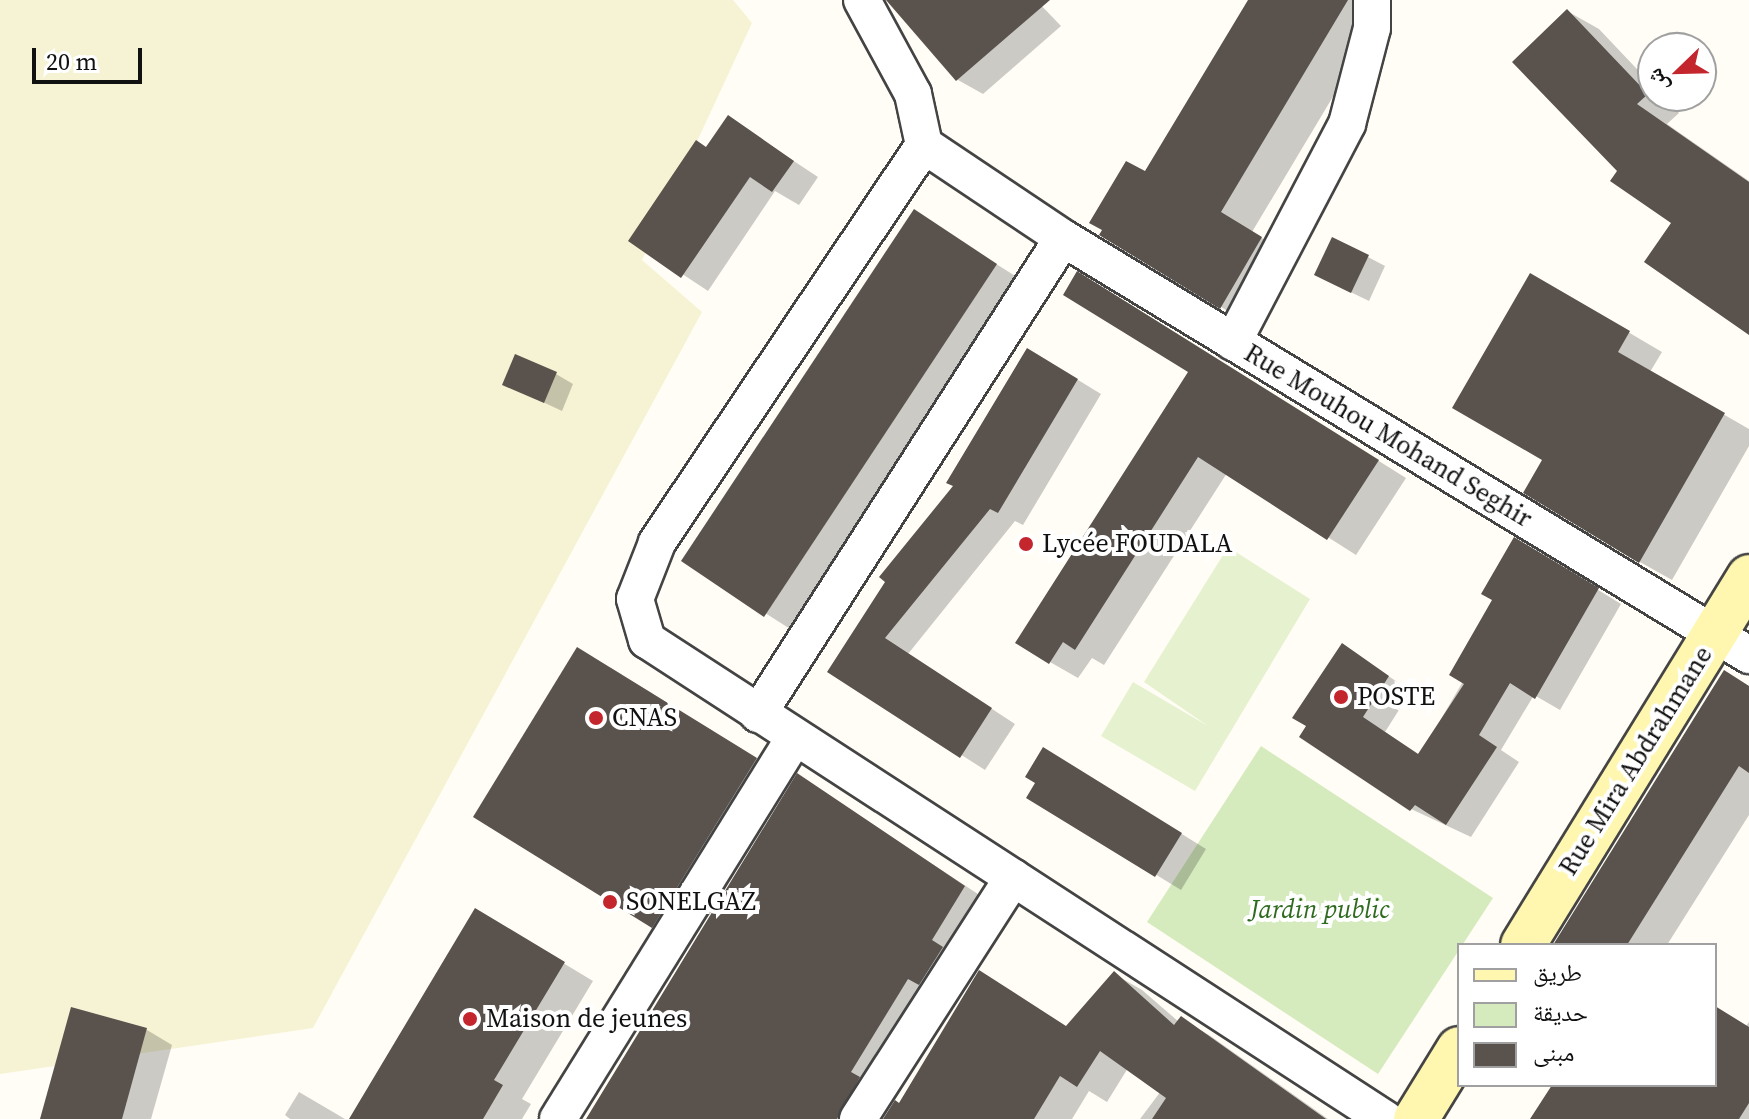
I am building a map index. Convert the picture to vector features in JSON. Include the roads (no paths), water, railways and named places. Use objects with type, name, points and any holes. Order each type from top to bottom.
[{"type":"main road","name":"Rue Mira Abdrahmane","points":[[1524,943],[1732,644],[1749,577]]},
{"type":"main road","points":[[1416,1119],[1457,1052]]},
{"type":"street","points":[[862,0],[913,94],[924,145],[657,543],[635,599],[647,640],[1385,1119]]},
{"type":"street","points":[[1233,342],[1347,124],[1372,28],[1372,0]]},
{"type":"street","name":"Rue Mouhou Mohand Seghir","points":[[924,145],[1063,238],[1732,644]]},
{"type":"street","points":[[758,714],[1063,238]]},
{"type":"street","points":[[558,1119],[794,738]]},
{"type":"street","points":[[858,1119],[1013,878]]},
{"type":"place","name":"Lycée FOUDALA","points":[[1026,544]]},
{"type":"place","name":"POSTE","points":[[1341,697]]},
{"type":"place","name":"CNAS","points":[[596,718]]},
{"type":"place","name":"SONELGAZ","points":[[610,902]]},
{"type":"place","name":"Maison de jeunes","points":[[470,1019]]},
{"type":"park label","name":"Jardin public","points":[[1320,910]]}]
